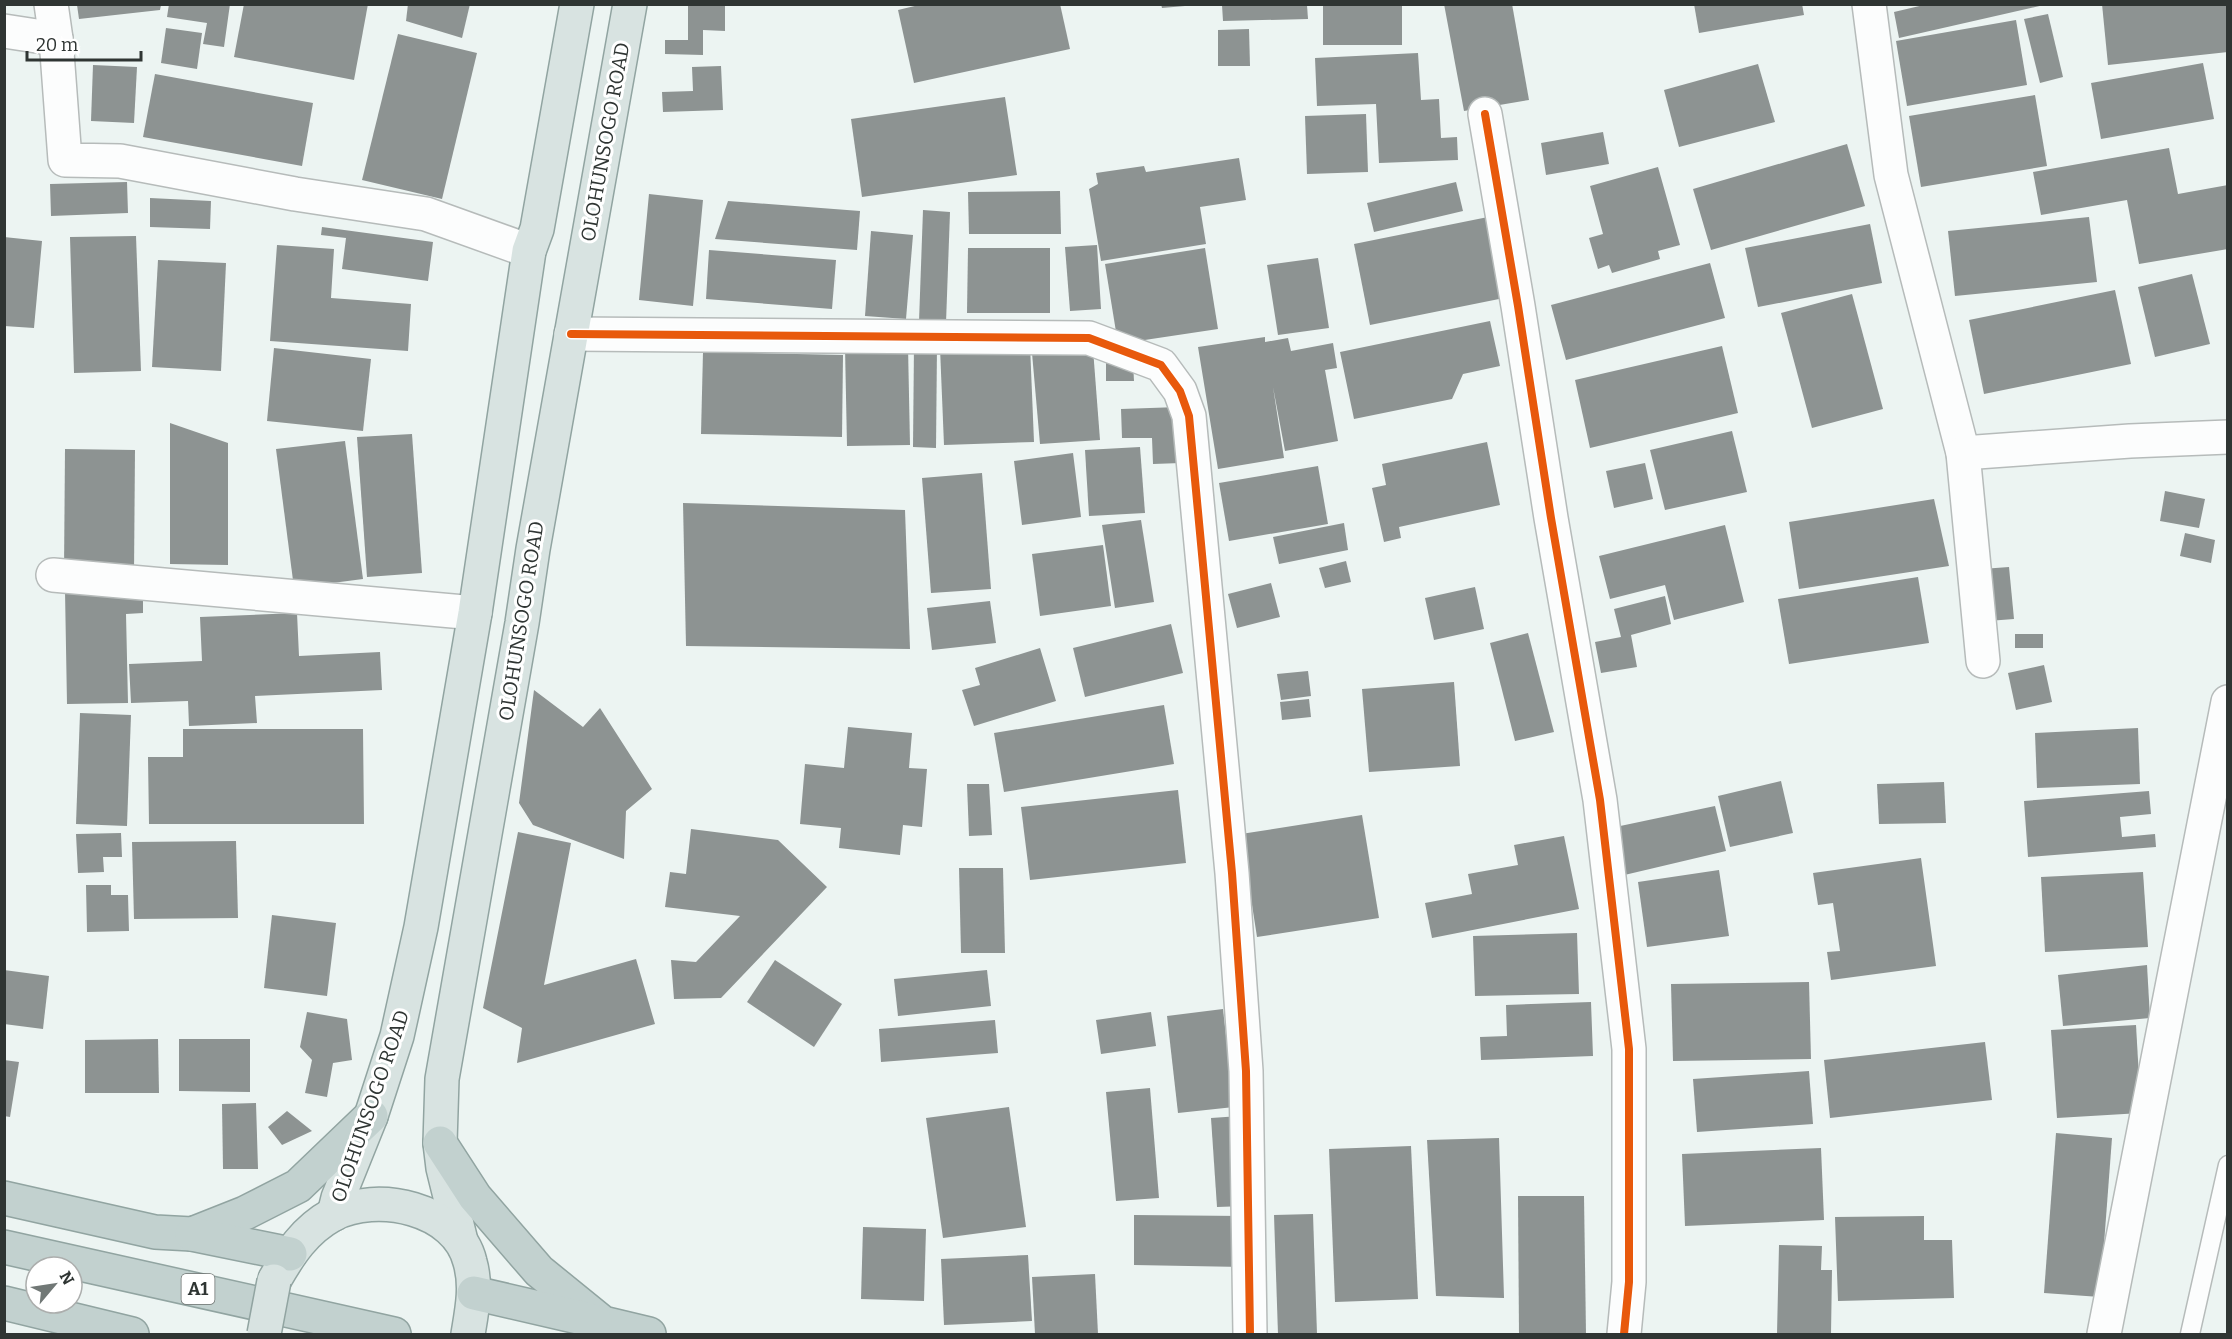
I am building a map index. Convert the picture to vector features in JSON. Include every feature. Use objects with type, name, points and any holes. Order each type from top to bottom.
[{"type":"highway","points":[[192,1234],[245,1213],[298,1186],[371,1116]]},
{"type":"highway","points":[[440,1143],[475,1197],[539,1271],[603,1323]]},
{"type":"highway","points":[[4,1198],[155,1232],[192,1234],[282,1268]]},
{"type":"highway","name":"A1","points":[[4,1247],[392,1334]]},
{"type":"highway","points":[[474,1293],[649,1335]]},
{"type":"highway","points":[[4,1303],[132,1335]]},
{"type":"main road","name":"OLOHUNSOGO ROAD","points":[[334,1214],[338,1198],[371,1116],[397,1036],[421,927],[475,613],[529,251],[537,229],[577,4]]},
{"type":"main road","name":"OLOHUNSOGO ROAD","points":[[468,1335],[474,1293],[470,1261],[460,1237],[443,1168],[440,1143],[442,1079],[630,4]]},
{"type":"main road","points":[[264,1335],[282,1268],[309,1231],[334,1214],[367,1205],[400,1205],[432,1216],[460,1237]]},
{"type":"street","points":[[51,4],[56,39],[65,160],[120,161],[295,194],[426,214],[529,251]]},
{"type":"street","points":[[1869,4],[1891,175],[1963,453],[1983,661]]},
{"type":"street","points":[[4,31],[56,39]]},
{"type":"street","points":[[1485,114],[1600,800],[1629,1049],[1629,1282],[1624,1335]]},
{"type":"street","points":[[571,334],[1089,338],[1161,365],[1180,391],[1189,416],[1233,884],[1246,1071],[1250,1335]]},
{"type":"street","points":[[1963,453],[2130,441],[2228,437]]},
{"type":"street","points":[[53,575],[475,613]]},
{"type":"street","points":[[2104,1335],[2228,702]]},
{"type":"lane","points":[[2190,1335],[2228,1165]]},
{"type":"building","points":[[169,4],[230,4],[224,47],[203,44],[207,23],[167,17]]},
{"type":"building","points":[[244,4],[368,4],[354,80],[234,57]]},
{"type":"building","points":[[408,4],[470,4],[462,38],[406,21]]},
{"type":"building","points":[[688,4],[725,4],[725,31],[703,30],[703,55],[665,54],[665,40],[688,40]]},
{"type":"building","points":[[923,4],[1060,4],[1070,49],[914,83],[898,10]]},
{"type":"building","points":[[1161,4],[1185,4],[1185,6],[1162,8]]},
{"type":"building","points":[[1323,4],[1402,4],[1402,45],[1323,45]]},
{"type":"building","points":[[1444,4],[1512,4],[1529,100],[1464,111]]},
{"type":"building","points":[[1694,4],[1802,4],[1804,15],[1699,33]]},
{"type":"building","points":[[1928,4],[2044,5],[1899,38],[1894,12]]},
{"type":"building","points":[[2102,4],[2228,4],[2228,52],[2108,65]]},
{"type":"building","points":[[77,5],[161,5],[160,10],[79,19]]},
{"type":"building","points":[[1222,5],[1307,5],[1308,19],[1223,21]]},
{"type":"building","points":[[2048,14],[2063,77],[2040,83],[2024,19]]},
{"type":"building","points":[[2016,20],[2027,85],[1907,106],[1896,41]]},
{"type":"building","points":[[166,28],[202,33],[197,69],[161,63]]},
{"type":"building","points":[[1249,29],[1250,66],[1218,66],[1218,30]]},
{"type":"building","points":[[398,34],[477,53],[442,199],[362,180]]},
{"type":"building","points":[[1418,53],[1421,100],[1439,99],[1441,138],[1457,137],[1458,160],[1379,163],[1376,104],[1317,106],[1315,58]]},
{"type":"building","points":[[2203,63],[2214,119],[2101,139],[2091,83]]},
{"type":"building","points":[[1758,64],[1775,122],[1679,147],[1664,90]]},
{"type":"building","points":[[93,65],[137,67],[134,123],[91,121]]},
{"type":"building","points":[[721,66],[723,110],[663,112],[662,92],[693,91],[692,67]]},
{"type":"building","points":[[155,74],[313,103],[302,166],[143,137]]},
{"type":"building","points":[[2035,95],[2047,166],[1921,187],[1909,116]]},
{"type":"building","points":[[1005,97],[1017,175],[862,197],[851,119]]},
{"type":"building","points":[[1366,114],[1368,172],[1307,174],[1305,116]]},
{"type":"building","points":[[1603,132],[1609,164],[1546,175],[1541,143]]},
{"type":"building","points":[[1847,144],[1865,206],[1711,250],[1693,189]]},
{"type":"building","points":[[2169,148],[2178,194],[2228,185],[2228,249],[2139,264],[2127,200],[2041,215],[2033,172]]},
{"type":"building","points":[[1239,158],[1246,200],[1200,207],[1206,244],[1101,261],[1089,189],[1098,184],[1096,173],[1144,166],[1146,172]]},
{"type":"building","points":[[1658,167],[1680,245],[1658,251],[1660,259],[1612,273],[1609,265],[1598,269],[1589,238],[1603,234],[1590,186]]},
{"type":"building","points":[[127,182],[128,213],[51,216],[50,184]]},
{"type":"building","points":[[1456,182],[1463,211],[1374,232],[1367,203]]},
{"type":"building","points":[[1060,191],[1061,234],[969,234],[968,192]]},
{"type":"building","points":[[649,194],[703,200],[693,306],[639,300]]},
{"type":"building","points":[[150,198],[211,201],[210,229],[150,227]]},
{"type":"building","points":[[728,201],[860,211],[857,250],[715,239]]},
{"type":"building","points":[[923,210],[950,212],[946,323],[919,322]]},
{"type":"building","points":[[1488,217],[1504,298],[1370,325],[1354,244]]},
{"type":"building","points":[[2089,217],[2097,282],[1955,296],[1948,231]]},
{"type":"building","points":[[1870,224],[1882,283],[1758,307],[1745,248]]},
{"type":"building","points":[[322,227],[433,242],[428,281],[342,269],[346,238],[321,235]]},
{"type":"building","points":[[871,231],[913,235],[906,319],[865,316]]},
{"type":"building","points":[[136,236],[141,371],[74,373],[70,237]]},
{"type":"building","points":[[4,237],[42,241],[34,328],[4,326]]},
{"type":"building","points":[[277,245],[334,249],[331,298],[411,304],[408,351],[270,341]]},
{"type":"building","points":[[1097,245],[1101,309],[1070,311],[1065,247]]},
{"type":"building","points":[[968,248],[1050,248],[1050,313],[967,313]]},
{"type":"building","points":[[1205,248],[1218,329],[1118,344],[1105,264]]},
{"type":"building","points":[[709,250],[836,260],[832,309],[706,299]]},
{"type":"building","points":[[1318,258],[1329,328],[1278,335],[1267,265]]},
{"type":"building","points":[[158,260],[226,263],[221,371],[152,367]]},
{"type":"building","points":[[1710,263],[1725,318],[1566,360],[1551,305]]},
{"type":"building","points":[[2192,274],[2210,344],[2155,357],[2138,287]]},
{"type":"building","points":[[2115,290],[2131,364],[1984,394],[1969,320]]},
{"type":"building","points":[[1852,294],[1883,409],[1812,428],[1781,313]]},
{"type":"building","points":[[1490,321],[1500,366],[1463,374],[1452,399],[1354,419],[1340,352]]},
{"type":"building","points":[[1265,337],[1265,342],[1288,338],[1291,351],[1333,343],[1337,368],[1325,370],[1338,441],[1285,451],[1273,387],[1284,458],[1218,469],[1198,347]]},
{"type":"building","points":[[914,345],[937,346],[936,448],[913,447]]},
{"type":"building","points":[[1030,345],[1034,442],[944,445],[940,348]]},
{"type":"building","points":[[908,346],[910,445],[847,446],[845,347]]},
{"type":"building","points":[[1722,346],[1738,413],[1590,448],[1575,380]]},
{"type":"building","points":[[274,348],[371,359],[363,431],[267,421]]},
{"type":"building","points":[[1093,349],[1100,440],[1040,444],[1032,353]]},
{"type":"building","points":[[703,352],[843,355],[842,437],[701,434]]},
{"type":"building","points":[[1106,362],[1133,363],[1134,381],[1106,381]]},
{"type":"building","points":[[1179,407],[1181,463],[1153,464],[1152,438],[1122,438],[1121,409]]},
{"type":"building","points":[[170,423],[228,443],[228,565],[170,564]]},
{"type":"building","points":[[1732,431],[1747,492],[1665,510],[1650,450]]},
{"type":"building","points":[[412,434],[422,573],[367,577],[357,437]]},
{"type":"building","points":[[345,441],[363,579],[294,588],[276,449]]},
{"type":"building","points":[[1487,442],[1500,505],[1399,527],[1401,538],[1384,542],[1372,488],[1386,485],[1382,464]]},
{"type":"building","points":[[1140,447],[1145,513],[1089,516],[1085,450]]},
{"type":"building","points":[[65,449],[135,450],[134,573],[64,572]]},
{"type":"building","points":[[1073,453],[1081,517],[1022,525],[1014,461]]},
{"type":"building","points":[[1645,463],[1653,499],[1614,508],[1606,471]]},
{"type":"building","points":[[1318,466],[1328,524],[1229,541],[1219,483]]},
{"type":"building","points":[[982,473],[991,589],[931,593],[922,478]]},
{"type":"building","points":[[2165,491],[2205,499],[2199,528],[2160,521]]},
{"type":"building","points":[[1934,499],[1949,566],[1799,589],[1789,522]]},
{"type":"building","points":[[683,503],[905,510],[910,649],[686,646]]},
{"type":"building","points":[[1141,520],[1154,602],[1115,608],[1102,525]]},
{"type":"building","points":[[1344,523],[1348,550],[1279,564],[1273,537]]},
{"type":"building","points":[[1725,525],[1744,602],[1674,620],[1665,585],[1610,599],[1599,556]]},
{"type":"building","points":[[2185,533],[2215,540],[2211,563],[2180,556]]},
{"type":"building","points":[[1103,545],[1111,606],[1040,616],[1032,554]]},
{"type":"building","points":[[1346,561],[1351,582],[1325,588],[1319,568]]},
{"type":"building","points":[[2009,567],[2014,619],[1988,621],[1982,569]]},
{"type":"building","points":[[1918,577],[1929,643],[1789,664],[1778,599]]},
{"type":"building","points":[[1271,583],[1280,617],[1237,628],[1228,594]]},
{"type":"building","points":[[1475,587],[1484,629],[1434,640],[1425,598]]},
{"type":"building","points":[[143,590],[143,613],[126,614],[128,703],[67,704],[65,591]]},
{"type":"building","points":[[1665,596],[1671,624],[1631,635],[1637,667],[1601,673],[1595,642],[1621,637],[1614,609]]},
{"type":"building","points":[[990,601],[996,643],[932,650],[927,608]]},
{"type":"building","points":[[297,613],[299,656],[380,652],[382,690],[255,696],[257,723],[189,726],[188,701],[131,703],[129,664],[202,661],[200,617]]},
{"type":"building","points":[[1171,624],[1183,673],[1085,697],[1073,648]]},
{"type":"building","points":[[1528,633],[1554,732],[1515,741],[1490,643]]},
{"type":"building","points":[[2015,634],[2043,634],[2043,648],[2015,648]]},
{"type":"building","points":[[1040,648],[1056,701],[974,726],[962,690],[980,685],[975,668]]},
{"type":"building","points":[[2044,665],[2052,702],[2016,710],[2008,673]]},
{"type":"building","points":[[1308,671],[1311,696],[1281,700],[1277,674]]},
{"type":"building","points":[[1454,682],[1460,766],[1369,772],[1362,689]]},
{"type":"building","points":[[534,690],[583,727],[600,708],[652,789],[626,811],[624,859],[533,825],[519,803]]},
{"type":"building","points":[[1309,699],[1311,717],[1282,720],[1280,702]]},
{"type":"building","points":[[1164,705],[1174,764],[1004,792],[994,733]]},
{"type":"building","points":[[80,713],[131,715],[127,826],[76,824]]},
{"type":"building","points":[[848,727],[912,733],[909,768],[927,769],[922,827],[903,825],[900,855],[839,848],[841,828],[800,824],[805,764],[844,768]]},
{"type":"building","points":[[2138,728],[2140,784],[2037,788],[2035,733]]},
{"type":"building","points":[[183,729],[363,729],[364,824],[149,824],[148,757],[183,757]]},
{"type":"building","points":[[1781,781],[1793,833],[1730,847],[1718,796]]},
{"type":"building","points":[[1944,782],[1946,823],[1879,824],[1877,784]]},
{"type":"building","points":[[967,784],[989,784],[992,835],[969,836]]},
{"type":"building","points":[[1178,790],[1186,863],[1030,880],[1021,807]]},
{"type":"building","points":[[2149,791],[2151,814],[2120,817],[2122,837],[2155,834],[2156,847],[2028,857],[2024,801]]},
{"type":"building","points":[[1715,806],[1726,851],[1616,877],[1606,829]]},
{"type":"building","points":[[1362,815],[1379,918],[1257,937],[1241,834]]},
{"type":"building","points":[[691,829],[778,840],[827,887],[721,998],[674,999],[671,960],[696,962],[740,916],[665,907],[670,872],[686,874]]},
{"type":"building","points":[[518,832],[571,843],[544,985],[636,959],[655,1024],[517,1063],[522,1028],[483,1008]]},
{"type":"building","points":[[121,833],[122,857],[103,857],[104,872],[78,873],[76,834]]},
{"type":"building","points":[[1564,836],[1579,909],[1432,938],[1425,903],[1472,894],[1468,874],[1518,865],[1514,845]]},
{"type":"building","points":[[236,841],[238,918],[134,919],[132,842]]},
{"type":"building","points":[[1921,858],[1936,966],[1831,980],[1827,952],[1840,951],[1833,903],[1818,905],[1813,873]]},
{"type":"building","points":[[959,868],[1003,868],[1005,953],[961,953]]},
{"type":"building","points":[[1719,870],[1729,936],[1647,947],[1638,882]]},
{"type":"building","points":[[2143,872],[2148,947],[2045,952],[2041,877]]},
{"type":"building","points":[[86,885],[111,885],[111,895],[128,895],[129,931],[87,932]]},
{"type":"building","points":[[272,915],[336,923],[327,996],[264,988]]},
{"type":"building","points":[[1577,933],[1579,994],[1475,996],[1473,936]]},
{"type":"building","points":[[775,960],[842,1004],[814,1047],[747,1002]]},
{"type":"building","points":[[2147,965],[2150,1018],[2063,1026],[2058,975]]},
{"type":"building","points":[[4,970],[49,976],[43,1029],[4,1024]]},
{"type":"building","points":[[987,970],[991,1006],[898,1016],[894,979]]},
{"type":"building","points":[[1809,982],[1811,1059],[1673,1061],[1671,984]]},
{"type":"building","points":[[1591,1002],[1593,1056],[1481,1060],[1480,1037],[1507,1036],[1506,1005]]},
{"type":"building","points":[[1223,1009],[1234,1107],[1178,1113],[1167,1016]]},
{"type":"building","points":[[307,1012],[347,1019],[352,1060],[333,1063],[327,1097],[305,1093],[312,1060],[300,1047]]},
{"type":"building","points":[[1151,1012],[1156,1046],[1101,1054],[1096,1020]]},
{"type":"building","points":[[995,1020],[998,1053],[881,1062],[879,1029]]},
{"type":"building","points":[[2136,1025],[2141,1113],[2057,1118],[2051,1030]]},
{"type":"building","points":[[158,1039],[159,1093],[85,1093],[85,1040]]},
{"type":"building","points":[[179,1039],[250,1039],[250,1092],[179,1091]]},
{"type":"building","points":[[1985,1042],[1992,1100],[1830,1118],[1824,1060]]},
{"type":"building","points":[[4,1060],[19,1062],[10,1117],[4,1116]]},
{"type":"building","points":[[1809,1071],[1813,1124],[1697,1132],[1693,1079]]},
{"type":"building","points":[[1150,1088],[1159,1198],[1116,1201],[1106,1092]]},
{"type":"building","points":[[256,1103],[258,1169],[223,1169],[222,1104]]},
{"type":"building","points":[[1009,1107],[1026,1227],[943,1238],[926,1118]]},
{"type":"building","points":[[287,1111],[312,1131],[282,1145],[268,1127]]},
{"type":"building","points":[[1240,1116],[1246,1206],[1217,1207],[1211,1118]]},
{"type":"building","points":[[2056,1133],[2112,1138],[2100,1297],[2044,1293]]},
{"type":"building","points":[[1499,1138],[1504,1298],[1436,1296],[1427,1140]]},
{"type":"building","points":[[1411,1146],[1418,1299],[1335,1302],[1329,1149]]},
{"type":"building","points":[[1821,1148],[1824,1220],[1685,1226],[1682,1154]]},
{"type":"building","points":[[1518,1196],[1584,1196],[1586,1334],[1519,1334]]},
{"type":"building","points":[[1313,1214],[1317,1334],[1278,1334],[1274,1215]]},
{"type":"building","points":[[1134,1215],[1243,1216],[1243,1267],[1134,1265]]},
{"type":"building","points":[[1924,1216],[1924,1240],[1952,1240],[1954,1298],[1838,1301],[1835,1217]]},
{"type":"building","points":[[863,1227],[926,1229],[924,1301],[861,1299]]},
{"type":"building","points":[[1779,1245],[1822,1246],[1821,1270],[1832,1270],[1831,1334],[1777,1334]]},
{"type":"building","points":[[1028,1255],[1032,1321],[944,1325],[941,1259]]},
{"type":"building","points":[[1095,1274],[1098,1334],[1035,1334],[1032,1277]]},
{"type":"cycle path","points":[[1485,114],[1600,800],[1629,1049],[1629,1282],[1624,1334]]},
{"type":"cycle path","points":[[571,334],[1089,338],[1161,365],[1180,391],[1189,416],[1232,873],[1246,1071],[1250,1334]]}]
